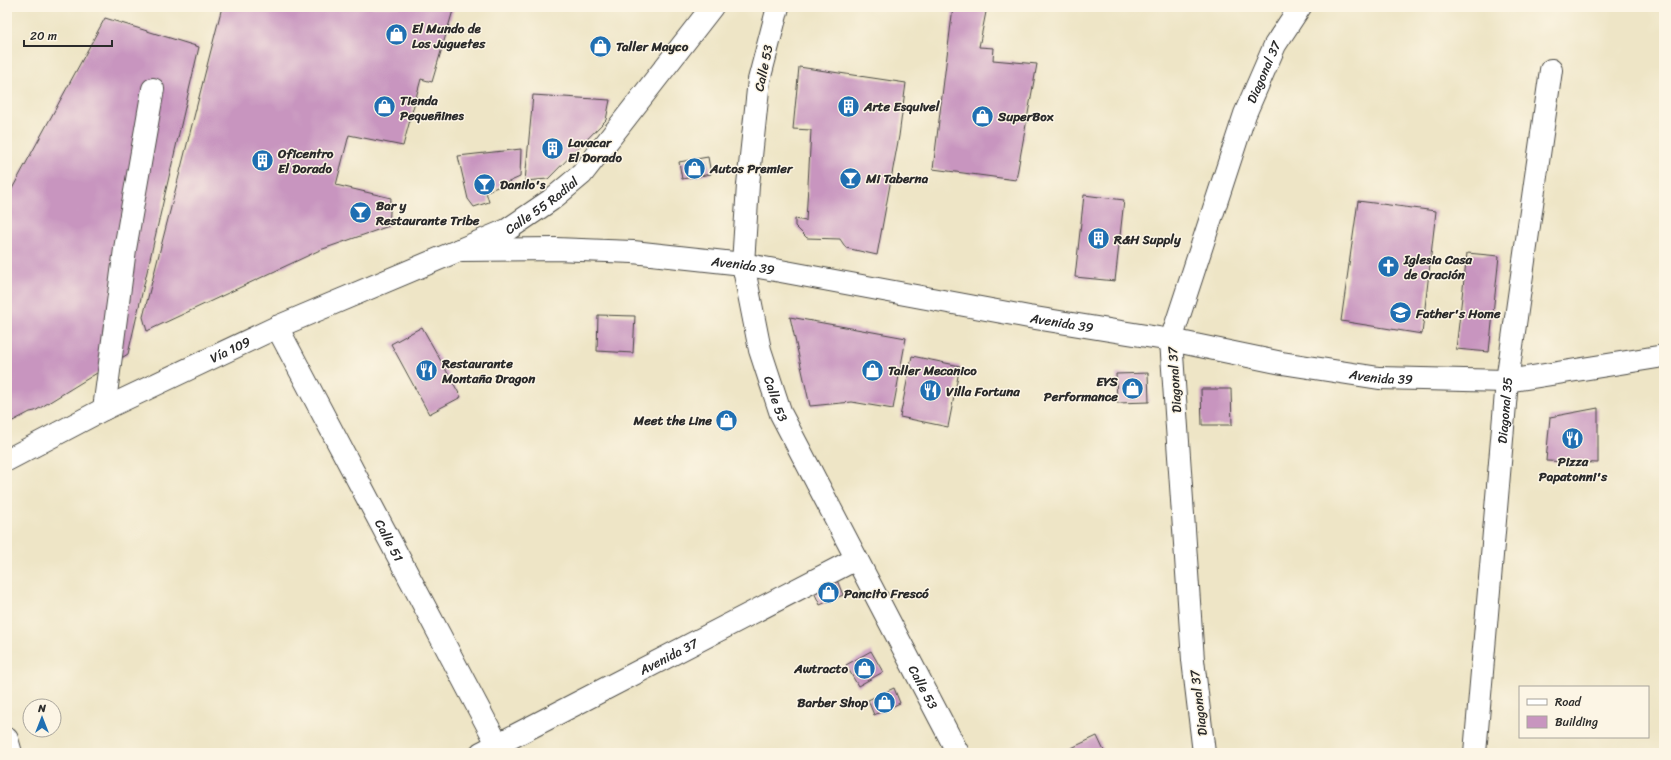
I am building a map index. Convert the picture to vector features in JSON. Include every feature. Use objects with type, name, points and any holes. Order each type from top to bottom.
[{"type":"street","name":"Calle 55 Radial","points":[[459,250],[507,230],[551,200],[582,174],[712,7]]},
{"type":"street","name":"Calle 53","points":[[778,7],[759,80],[748,185],[743,264],[760,350],[781,414],[958,753]]},
{"type":"street","name":"Diagonal 37","points":[[1204,753],[1193,660],[1171,340],[1245,114],[1275,45],[1300,7]]},
{"type":"street","name":"Diagonal 35","points":[[1474,753],[1507,381],[1551,70]]},
{"type":"street","points":[[104,409],[125,249],[153,89]]},
{"type":"street","name":"Avenida 39","points":[[459,250],[555,249],[633,252],[743,264],[1171,340],[1282,363],[1379,378],[1507,381],[1664,356]]},
{"type":"street","name":"Vía 109","points":[[7,460],[104,409],[277,327],[459,250]]},
{"type":"street","name":"Calle 51","points":[[277,327],[493,750]]},
{"type":"street","name":"Avenida 37","points":[[493,750],[856,559]]},
{"type":"street","points":[[7,739],[11,753]]},
{"type":"building","name":"Oficentro El Dorado","points":[[222,7],[454,7],[432,82],[421,79],[403,146],[349,135],[336,185],[391,198],[389,226],[320,250],[147,331],[143,317]]},
{"type":"building","name":"SuperBox","points":[[953,7],[987,7],[979,47],[994,48],[993,60],[1037,64],[1016,180],[933,169]]},
{"type":"building","points":[[105,18],[199,47],[128,354],[35,411],[7,424],[7,198]]},
{"type":"building","points":[[799,67],[906,83],[899,136],[877,255],[846,248],[840,239],[807,238],[795,226],[795,219],[806,221],[811,130],[793,129]]},
{"type":"building","name":"Lavacar El Dorado","points":[[533,95],[610,100],[606,120],[548,179],[525,181]]},
{"type":"building","name":"Danilo's","points":[[521,149],[520,177],[486,192],[489,202],[474,207],[468,199],[458,156]]},
{"type":"building","name":"Autos Premier","points":[[708,157],[711,174],[682,179],[679,162]]},
{"type":"building","name":"R&H Supply","points":[[1084,195],[1124,200],[1115,281],[1075,277]]},
{"type":"building","name":"Iglesia Casa de Oración","points":[[1358,201],[1436,211],[1422,334],[1341,321]]},
{"type":"building","points":[[1467,253],[1499,256],[1489,352],[1456,349]]},
{"type":"building","points":[[598,315],[635,316],[633,353],[597,351]]},
{"type":"building","points":[[790,317],[906,338],[893,409],[852,402],[810,406]]},
{"type":"building","name":"Restaurante Montaña Dragon","points":[[422,327],[461,397],[429,414],[391,344]]},
{"type":"building","name":"Villa Fortuna","points":[[912,356],[960,366],[948,427],[900,417]]},
{"type":"building","name":"EYS Performance","points":[[1148,373],[1149,402],[1117,403],[1116,374]]},
{"type":"building","points":[[1201,389],[1231,389],[1232,425],[1202,425]]},
{"type":"building","name":"Pizza Papatonni's","points":[[1598,408],[1598,463],[1546,461],[1550,417]]},
{"type":"building","name":"Pancito Frescó","points":[[837,580],[843,595],[820,605],[813,590]]},
{"type":"building","name":"Awtracto","points":[[871,651],[883,672],[858,686],[846,665]]},
{"type":"building","name":"Barber Shop","points":[[894,688],[900,703],[874,715],[868,700]]},
{"type":"building","points":[[1097,736],[1105,753],[1061,753]]},
{"type":"place","name":"El Mundo de Los Juguetes","points":[[396,35]]},
{"type":"place","name":"Taller Mayco","points":[[601,46]]},
{"type":"place","name":"Arte Esquivel","points":[[849,106]]},
{"type":"place","name":"Tienda Pequeñines","points":[[385,107]]},
{"type":"place","name":"SuperBox","points":[[983,116]]},
{"type":"place","name":"Lavacar El Dorado","points":[[553,149]]},
{"type":"place","name":"Oficentro El Dorado","points":[[263,160]]},
{"type":"place","name":"Autos Premier","points":[[695,168]]},
{"type":"place","name":"Mi Taberna","points":[[850,178]]},
{"type":"place","name":"Danilo's","points":[[484,184]]},
{"type":"place","name":"Bar y Restaurante Tribe","points":[[360,212]]},
{"type":"place","name":"R&H Supply","points":[[1099,239]]},
{"type":"place","name":"Iglesia Casa de Oración","points":[[1389,266]]},
{"type":"place","name":"Father's Home","points":[[1400,313]]},
{"type":"place","name":"Restaurante Montaña Dragon","points":[[426,370]]},
{"type":"place","name":"Taller Mecanico","points":[[873,370]]},
{"type":"place","name":"EYS Performance","points":[[1133,388]]},
{"type":"place","name":"Villa Fortuna","points":[[930,391]]},
{"type":"place","name":"Meet the Line","points":[[727,420]]},
{"type":"place","name":"Pizza Papatonni's","points":[[1573,439]]},
{"type":"place","name":"Pancito Frescó","points":[[828,593]]},
{"type":"place","name":"Awtracto","points":[[864,668]]},
{"type":"place","name":"Barber Shop","points":[[884,702]]}]
